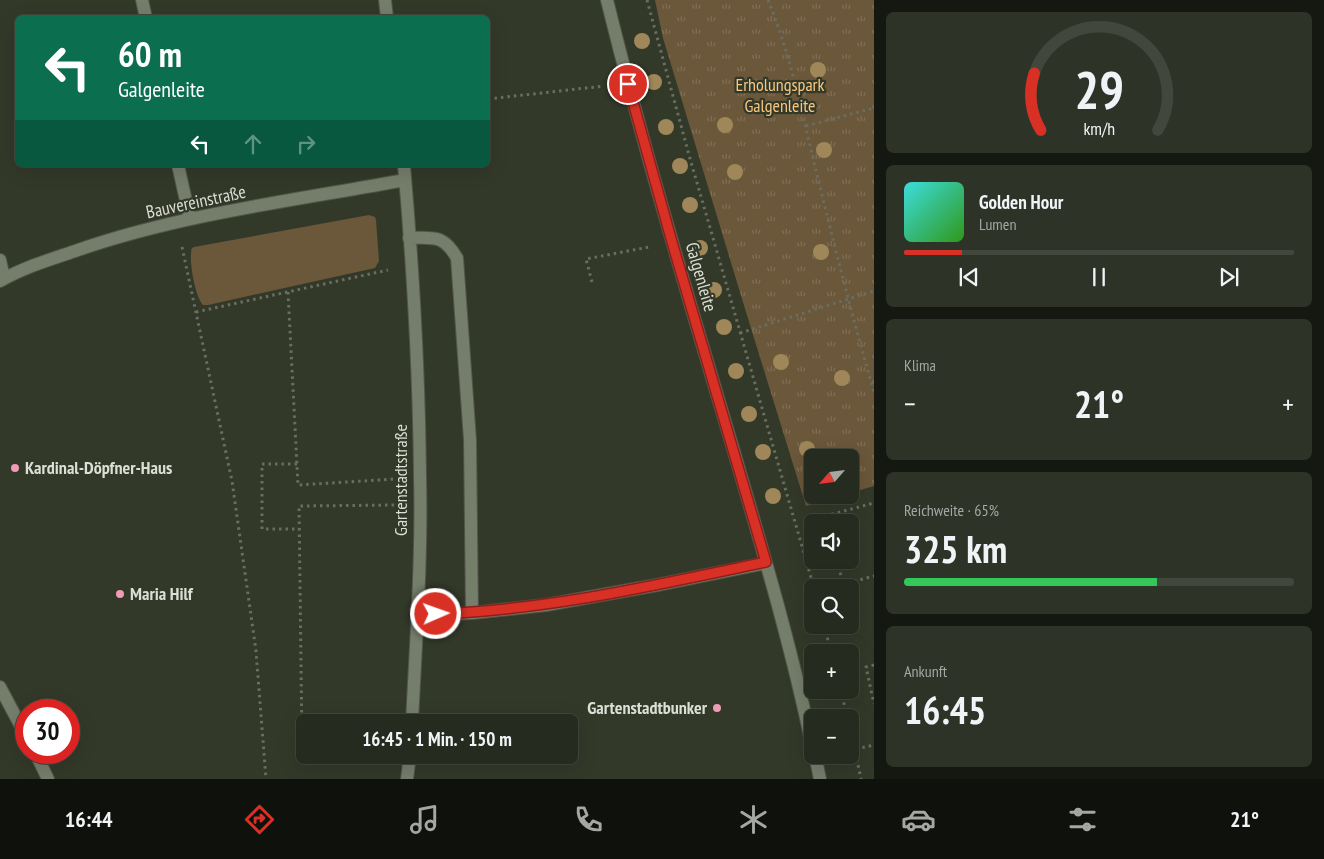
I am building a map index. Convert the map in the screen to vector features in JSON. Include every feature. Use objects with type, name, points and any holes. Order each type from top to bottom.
[{"type":"street","points":[[142,0],[145,15]]},
{"type":"street","points":[[385,0],[387,15]]},
{"type":"street","name":"Galgenleite","points":[[607,0],[628,84],[672,242],[785,628],[804,711]]},
{"type":"street","points":[[178,167],[184,221]]},
{"type":"street","name":"Gartenstadtstraße","points":[[404,167],[418,380],[420,477],[418,614],[412,714]]},
{"type":"street","name":"Bauvereinstraße","points":[[2,279],[51,259],[110,239],[184,221],[405,180]]},
{"type":"street","points":[[409,238],[436,238],[450,245],[457,258],[470,440],[472,613]]},
{"type":"street","points":[[0,260],[2,279]]},
{"type":"street","points":[[418,614],[472,613],[546,604],[657,585],[766,562]]},
{"type":"street","points":[[0,686],[15,715]]},
{"type":"street","points":[[41,764],[48,779]]},
{"type":"street","points":[[407,779],[409,764]]},
{"type":"street","points":[[816,764],[820,779]]},
{"type":"path","points":[[647,0],[691,165],[811,579]]},
{"type":"path","points":[[768,0],[777,23],[806,126],[847,300],[874,390]]},
{"type":"path","points":[[490,98],[628,84]]},
{"type":"path","points":[[806,126],[874,108]]},
{"type":"path","points":[[184,221],[196,312],[232,481],[256,651],[266,779]]},
{"type":"path","points":[[592,282],[586,259],[672,242]]},
{"type":"path","points":[[196,312],[410,265]]},
{"type":"path","points":[[740,333],[874,291]]},
{"type":"path","points":[[288,292],[298,485],[420,477]]},
{"type":"path","points":[[297,464],[262,464],[262,529],[299,529]]},
{"type":"path","points":[[833,514],[874,503]]},
{"type":"path","points":[[302,714],[299,506],[420,504]]},
{"type":"path","points":[[859,580],[874,576]]},
{"type":"path","points":[[874,665],[866,667],[874,704]]},
{"type":"path","points":[[859,748],[874,745]]},
{"type":"path","points":[[858,764],[861,779]]},
{"type":"green space","name":"Erholungspark Galgenleite","points":[[655,0],[874,0],[874,486],[859,490],[859,449],[804,449],[804,500],[663,38]]},
{"type":"green space","points":[[369,215],[375,217],[376,220],[379,261],[375,268],[208,305],[203,305],[200,301],[192,268],[192,248]]},
{"type":"place","name":"Kardinal-Döpfner-Haus","points":[[15,468]]},
{"type":"place","name":"Maria Hilf","points":[[120,594]]},
{"type":"place","name":"Gartenstadtbunker","points":[[717,708]]},
{"type":"route","points":[[436,614],[472,613],[546,604],[657,585],[766,562],[672,242],[628,84]]}]
